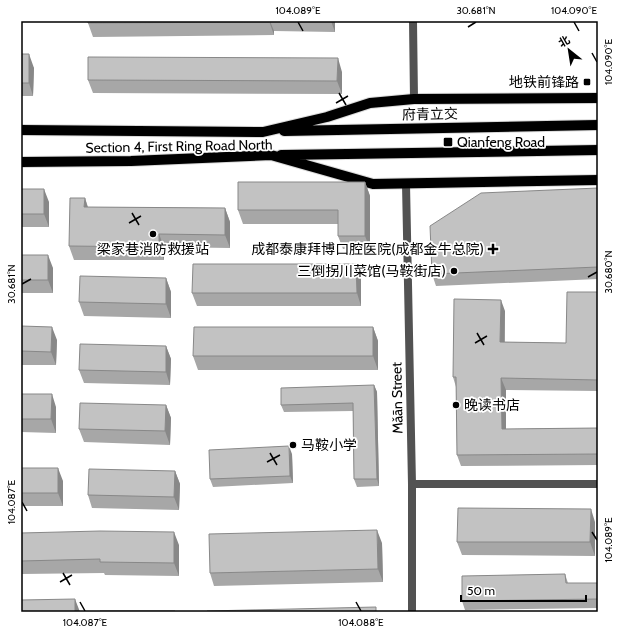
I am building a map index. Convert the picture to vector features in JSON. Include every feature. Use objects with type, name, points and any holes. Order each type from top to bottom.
[{"type":"main road","name":"Section 4, First Ring Road North","points":[[21,130],[263,132],[327,117],[370,103],[414,99],[598,98]]},
{"type":"main road","name":"府青立交","points":[[263,132],[598,125]]},
{"type":"main road","points":[[271,155],[598,150]]},
{"type":"main road","name":"Section 4, First Ring Road North","points":[[21,162],[131,161],[271,155],[373,184],[598,180]]},
{"type":"street","points":[[413,21],[414,99]]},
{"type":"street","name":"Mǎān Street","points":[[406,184],[412,484],[412,612]]},
{"type":"street","points":[[412,484],[598,484]]},
{"type":"building","points":[[88,21],[269,21],[269,22],[88,23]]},
{"type":"building","points":[[21,54],[29,54],[29,83],[21,83]]},
{"type":"building","points":[[88,57],[338,58],[337,81],[88,80]]},
{"type":"building","points":[[238,182],[365,182],[365,236],[338,236],[338,210],[238,210]]},
{"type":"building","points":[[598,188],[598,267],[432,274],[430,226],[481,193]]},
{"type":"building","points":[[21,189],[44,189],[44,214],[21,214]]},
{"type":"building","points":[[70,198],[85,198],[84,207],[225,208],[225,235],[159,234],[159,247],[69,246]]},
{"type":"building","points":[[21,255],[48,255],[48,280],[21,280]]},
{"type":"building","points":[[193,264],[356,264],[357,293],[192,293]]},
{"type":"building","points":[[80,276],[166,278],[166,304],[79,302]]},
{"type":"building","points":[[567,292],[598,292],[598,380],[501,378],[502,429],[598,428],[598,454],[457,455],[456,377],[453,377],[454,299],[501,300],[500,342],[566,343]]},
{"type":"building","points":[[21,326],[52,327],[51,352],[21,351]]},
{"type":"building","points":[[194,327],[373,327],[373,356],[193,356]]},
{"type":"building","points":[[80,344],[166,346],[166,372],[79,370]]},
{"type":"building","points":[[374,385],[377,479],[354,479],[353,403],[281,405],[281,388]]},
{"type":"building","points":[[21,394],[52,394],[51,419],[21,419]]},
{"type":"building","points":[[80,403],[166,405],[165,431],[79,429]]},
{"type":"building","points":[[289,446],[290,476],[210,479],[209,450]]},
{"type":"building","points":[[21,468],[58,468],[58,493],[21,493]]},
{"type":"building","points":[[89,469],[175,471],[174,497],[88,495]]},
{"type":"building","points":[[458,508],[591,509],[590,542],[457,542]]},
{"type":"building","points":[[377,530],[378,569],[210,573],[209,534]]},
{"type":"building","points":[[100,531],[174,532],[174,563],[100,562],[100,559],[21,561],[21,533]]},
{"type":"building","points":[[565,574],[566,583],[598,583],[598,599],[462,601],[462,576]]},
{"type":"building","points":[[75,599],[75,612],[21,612],[21,600]]},
{"type":"building","points":[[376,607],[376,612],[207,612],[207,611]]},
{"type":"building","points":[[175,611],[175,612],[100,612]]},
{"type":"place","name":"地铁前锋路","points":[[587,82]]},
{"type":"place","name":"Qianfeng Road","points":[[448,142]]},
{"type":"place","name":"梁家巷消防救援站","points":[[153,234]]},
{"type":"place","name":"成都泰康拜博口腔医院(成都金牛总院)","points":[[493,249]]},
{"type":"place","name":"三倒拐川菜馆(马鞍街店)","points":[[454,271]]},
{"type":"place","name":"晚读书店","points":[[456,405]]},
{"type":"place","name":"马鞍小学","points":[[293,445]]}]
